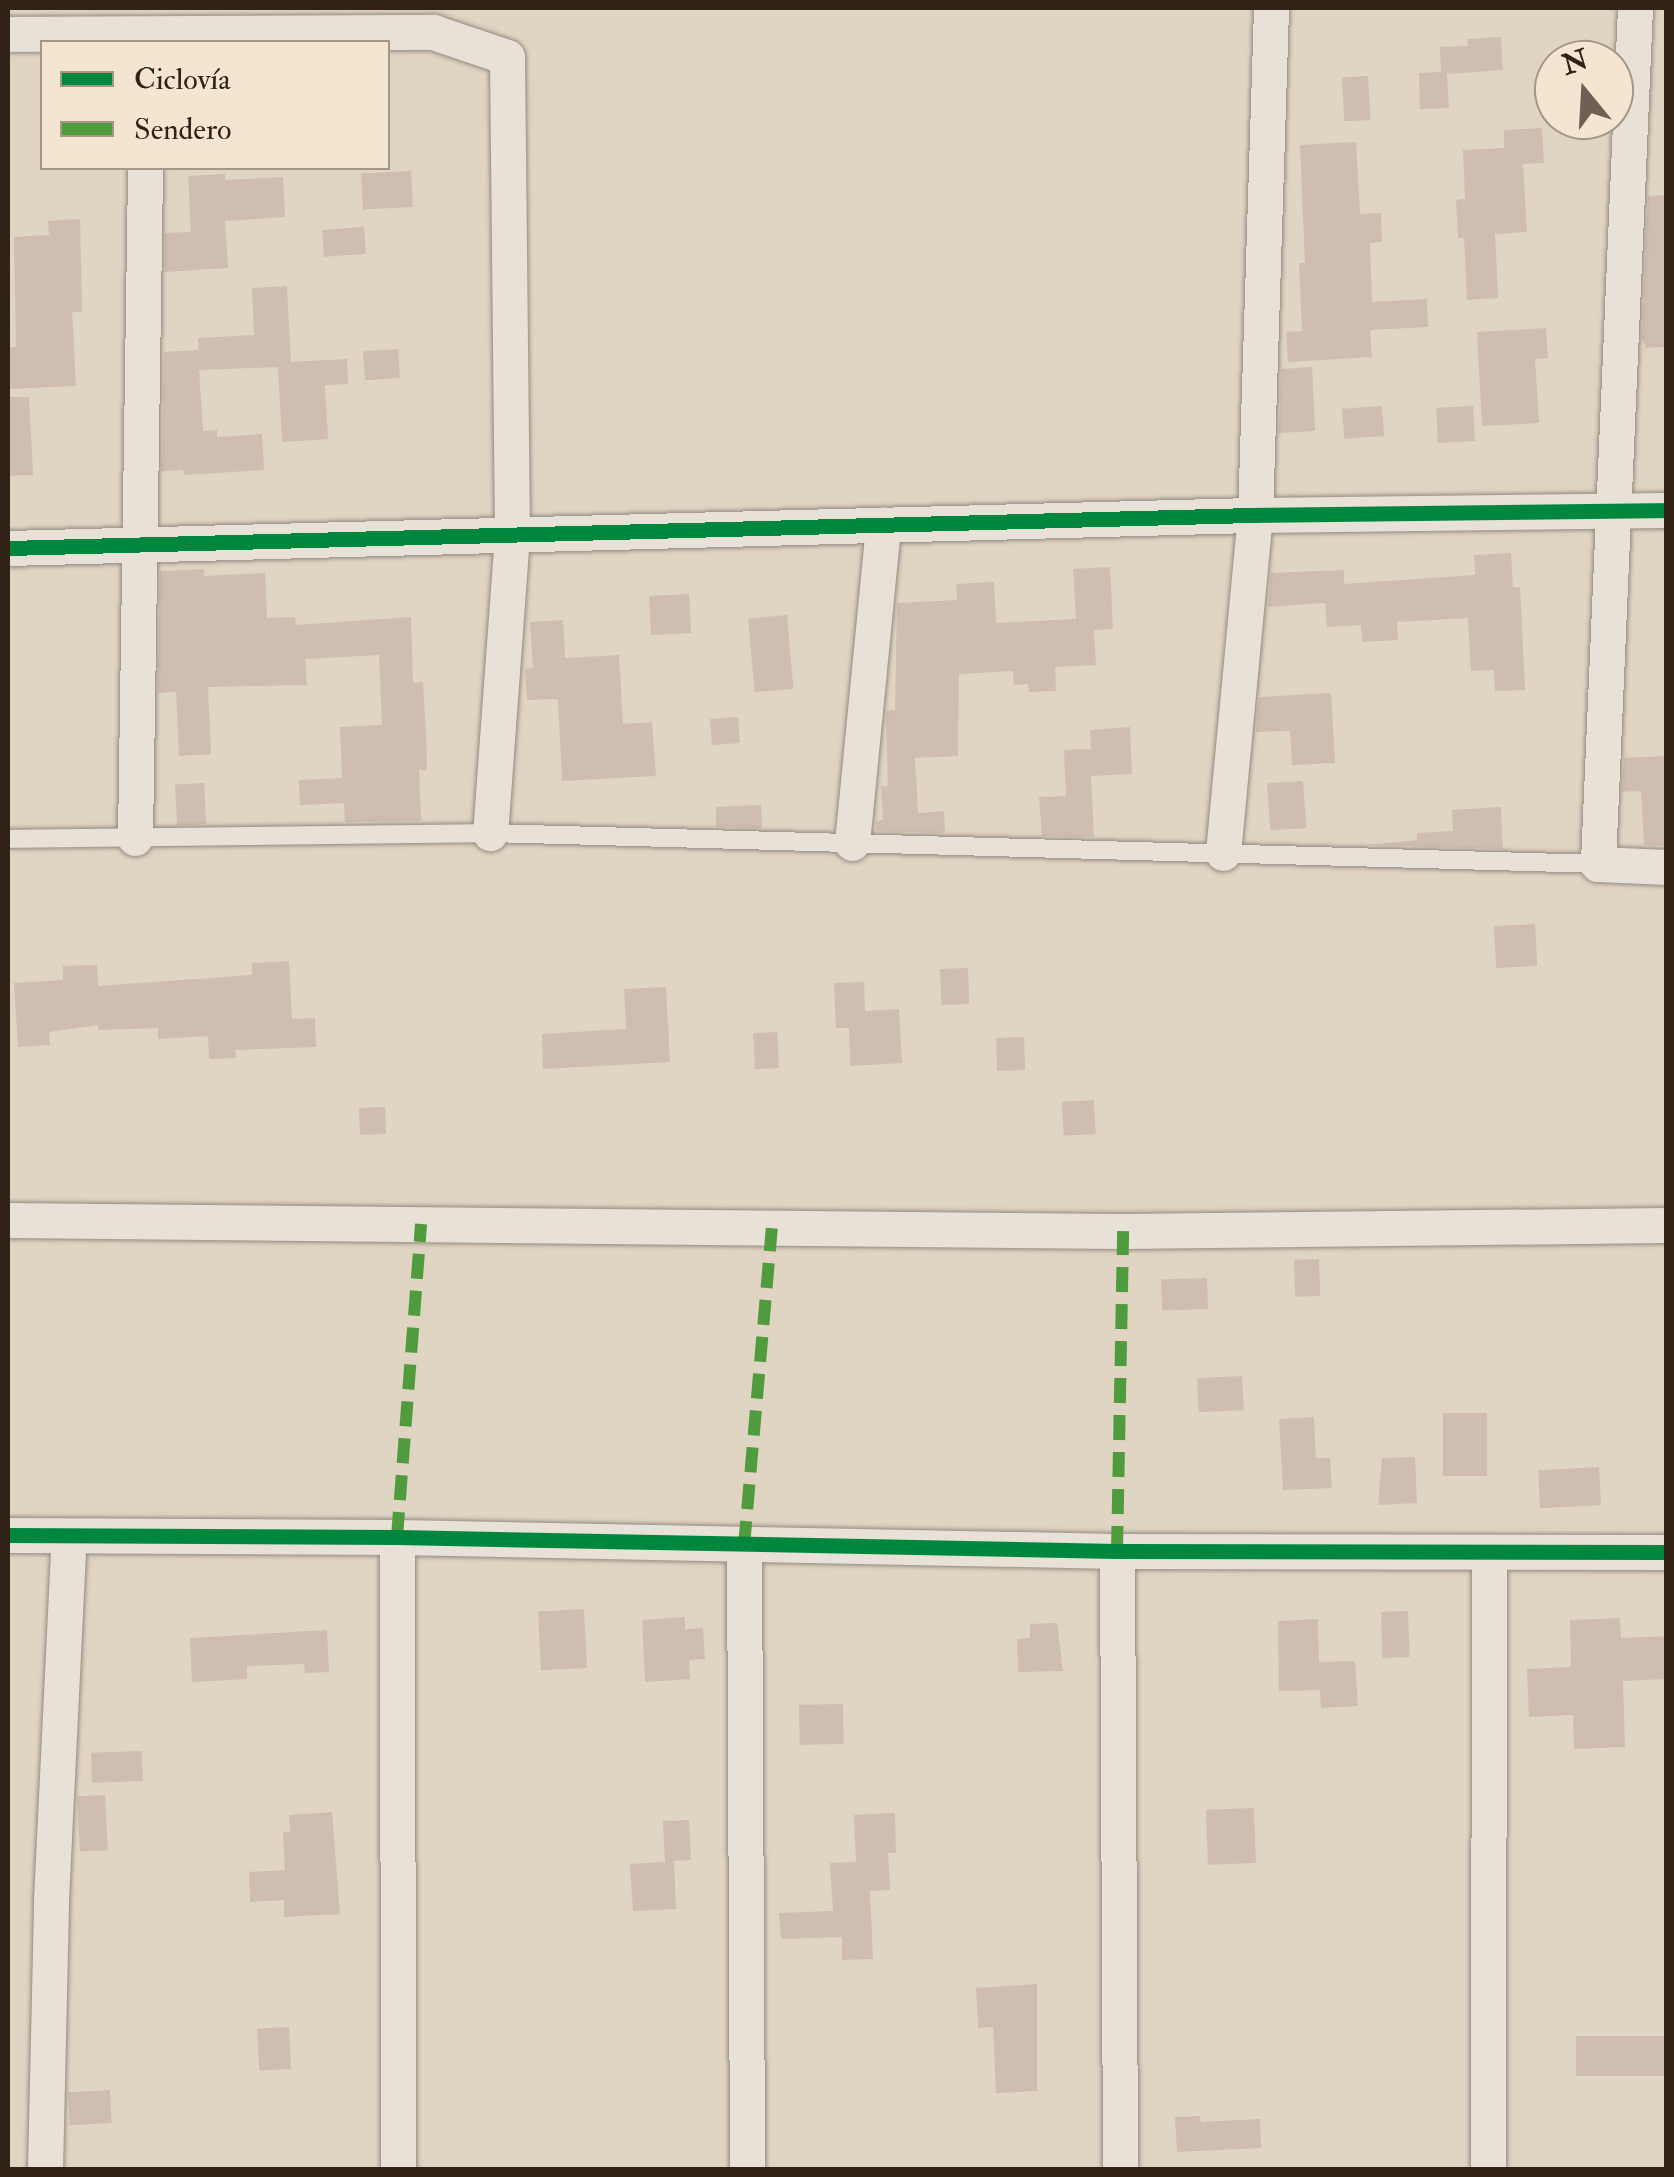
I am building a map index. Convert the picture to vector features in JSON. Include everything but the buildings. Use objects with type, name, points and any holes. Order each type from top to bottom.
[{"type":"street","points":[[1222,853],[1254,515],[1270,8]]},
{"type":"street","points":[[1635,8],[1598,864],[1666,867]]},
{"type":"street","points":[[8,34],[146,38],[411,20],[432,32],[507,57],[512,535],[490,833]]},
{"type":"street","points":[[135,838],[145,170]]},
{"type":"street","points":[[8,548],[1254,515],[1666,510]]},
{"type":"street","points":[[852,843],[883,525]]},
{"type":"street","points":[[8,1220],[1123,1231],[1666,1225]]},
{"type":"street","points":[[8,1535],[397,1537],[744,1546],[1490,1555],[1666,1552]]},
{"type":"street","points":[[45,2170],[50,1899],[69,1536]]},
{"type":"street","points":[[397,1537],[398,2170]]},
{"type":"street","points":[[744,1546],[747,2170]]},
{"type":"street","points":[[1116,1551],[1120,2170]]},
{"type":"street","points":[[1488,2170],[1490,1555]]},
{"type":"lane","points":[[8,839],[490,833],[1598,864]]},
{"type":"marked path","points":[[397,1537],[421,1224]]},
{"type":"marked path","points":[[744,1546],[772,1228]]},
{"type":"marked path","points":[[1117,1551],[1123,1231]]},
{"type":"cycle path","points":[[8,548],[1255,515],[1666,510]]},
{"type":"cycle path","points":[[8,1535],[397,1537],[1117,1551],[1666,1552]]}]
